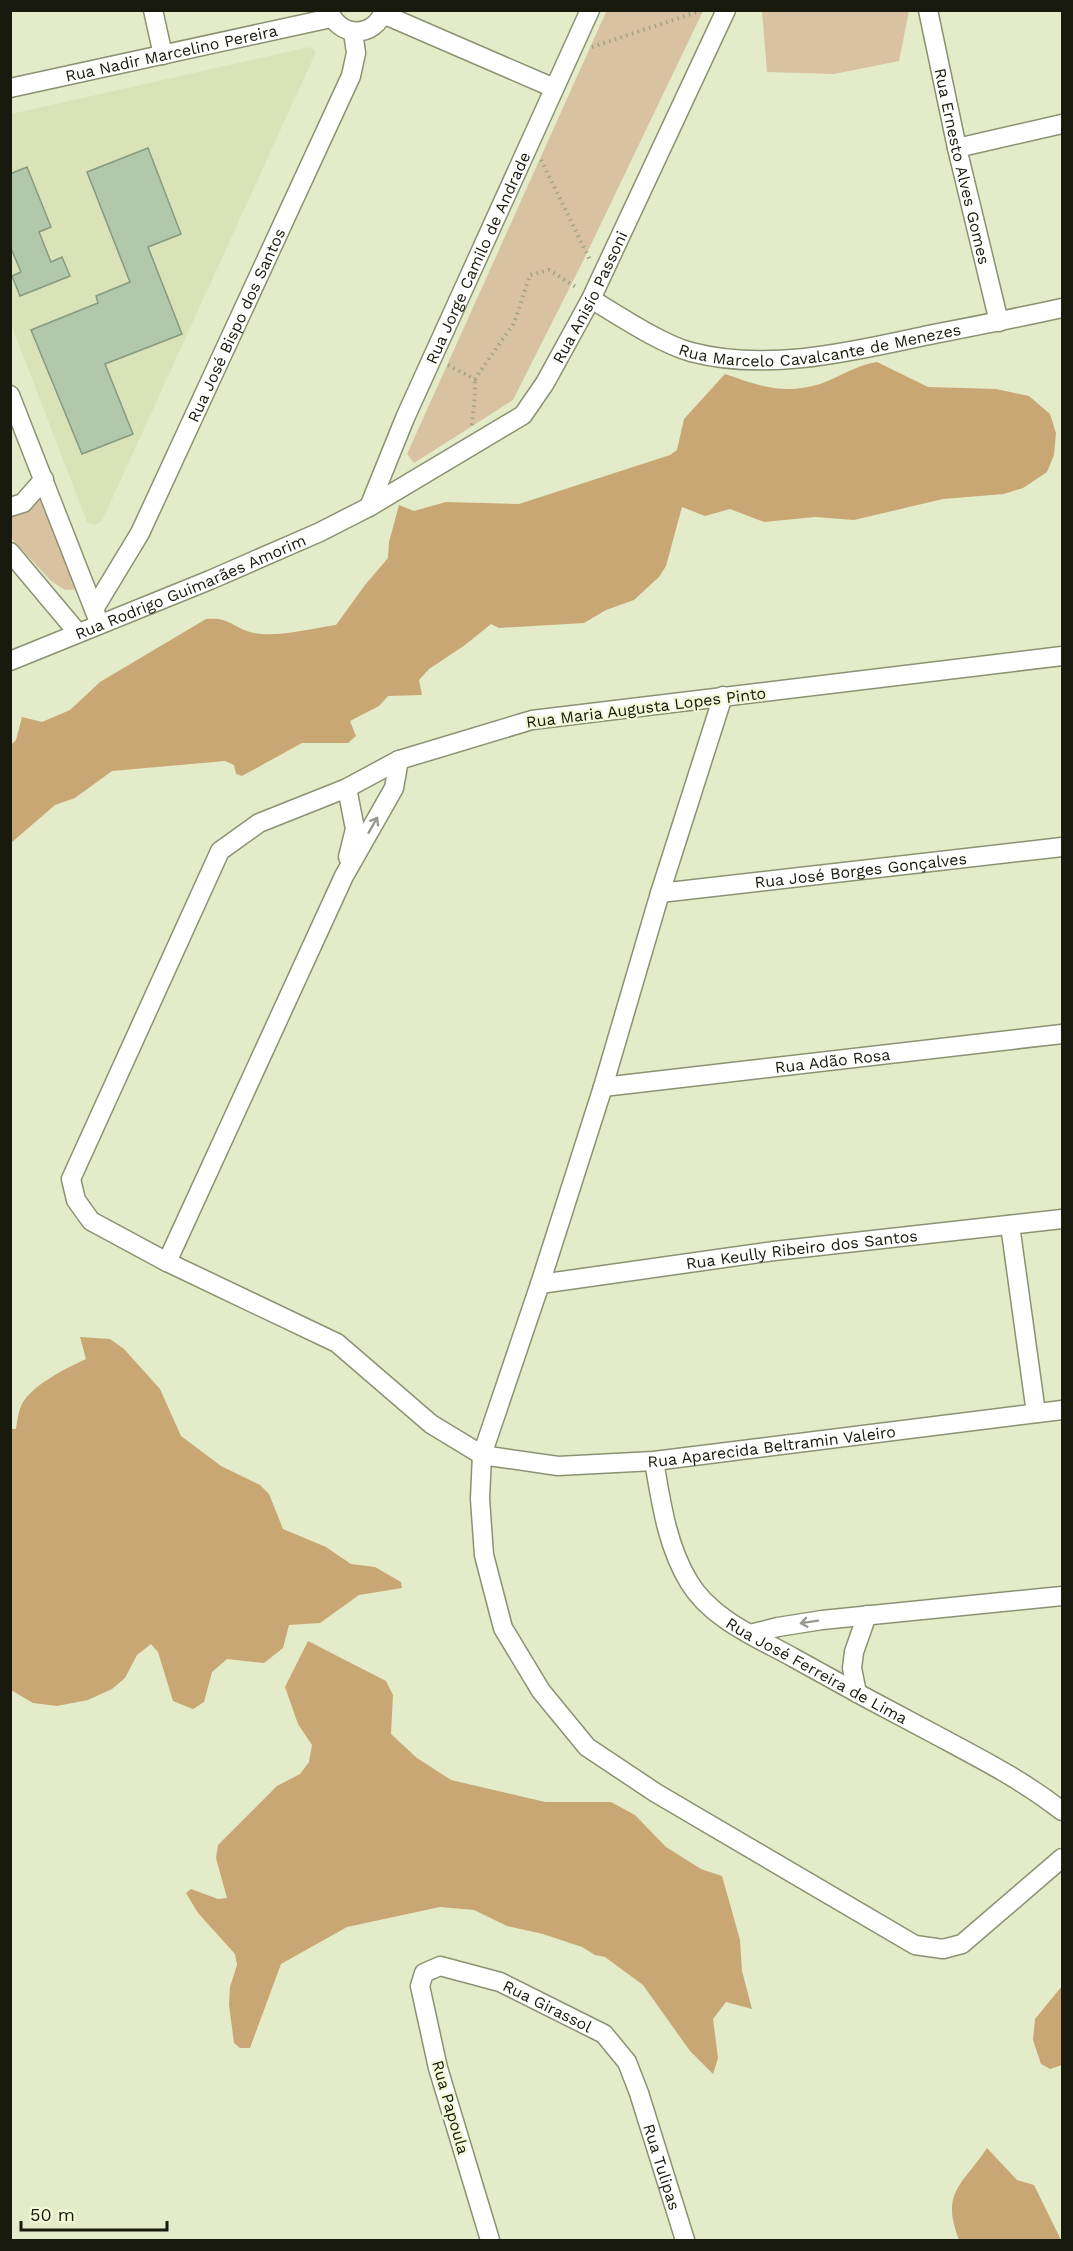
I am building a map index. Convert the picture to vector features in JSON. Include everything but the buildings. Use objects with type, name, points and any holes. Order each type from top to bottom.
[{"type":"street","points":[[153,10],[163,55]]},
{"type":"street","name":"Rua Jorge Camilo de Andrade","points":[[369,507],[405,418],[590,10]]},
{"type":"street","name":"Rua Anisío Passoni","points":[[369,507],[524,415],[545,383],[591,299],[726,10]]},
{"type":"street","name":"Rua Ernesto Alves Gomes","points":[[928,10],[957,148],[999,322]]},
{"type":"street","points":[[330,14],[345,30],[354,32],[371,28],[378,22],[383,12],[554,88]]},
{"type":"street","name":"Rua Nadir Marcelino Pereira","points":[[10,88],[163,55],[330,14]]},
{"type":"street","name":"Rua José Bispo dos Santos","points":[[97,617],[140,533],[351,76],[356,53],[354,32]]},
{"type":"street","points":[[957,148],[1062,124]]},
{"type":"street","name":"Rua Marcelo Cavalcante de Menezes","points":[[591,299],[652,334],[690,352],[730,358],[786,361],[846,353],[1062,308]]},
{"type":"street","points":[[10,395],[97,617]]},
{"type":"street","points":[[10,507],[23,502],[44,479]]},
{"type":"street","name":"Rua Rodrigo Guimarães Amorim","points":[[10,661],[78,633],[97,617],[210,580],[320,532],[369,507]]},
{"type":"street","points":[[10,552],[78,633]]},
{"type":"street","name":"Rua Maria Augusta Lopes Pinto","points":[[167,1262],[92,1221],[76,1200],[71,1179],[220,850],[259,824],[347,788],[399,760],[532,720],[1062,656]]},
{"type":"street","points":[[723,696],[660,893],[603,1087],[482,1455],[480,1499],[484,1555],[503,1628],[541,1691],[587,1747],[656,1793],[915,1945],[943,1950],[962,1944],[1062,1858]]},
{"type":"street","points":[[399,760],[394,788],[344,876],[167,1262],[338,1343],[431,1424],[482,1455]]},
{"type":"street","points":[[344,876],[355,829],[347,788]]},
{"type":"street","name":"Rua José Borges Gonçalves","points":[[660,893],[1062,847]]},
{"type":"street","name":"Rua Adão Rosa","points":[[603,1087],[1062,1034]]},
{"type":"street","name":"Rua Keully Ribeiro dos Santos","points":[[540,1284],[774,1251],[1062,1219]]},
{"type":"street","points":[[1010,1225],[1036,1413]]},
{"type":"street","name":"Rua Aparecida Beltramin Valeiro","points":[[482,1455],[558,1467],[654,1461],[1062,1410]]},
{"type":"street","name":"Rua José Ferreira de Lima","points":[[654,1461],[663,1510],[676,1558],[690,1584],[710,1609],[750,1634],[997,1768],[1045,1797],[1062,1811]]},
{"type":"street","points":[[750,1634],[822,1620],[1062,1596]]},
{"type":"street","points":[[857,1693],[852,1668],[854,1652],[867,1615]]},
{"type":"street","name":"Rua Girassol","points":[[424,1973],[440,1966],[500,1982],[604,2034],[627,2062],[639,2093]]},
{"type":"street","name":"Rua Papoula","points":[[424,1973],[420,1986],[438,2068],[490,2241]]},
{"type":"street","name":"Rua Tulipas","points":[[639,2093],[685,2241]]},
{"type":"path","points":[[583,51],[703,10]]},
{"type":"path","points":[[539,156],[586,255]]},
{"type":"path","points":[[473,432],[471,418],[475,379],[514,323],[530,275],[549,270],[576,286]]},
{"type":"path","points":[[443,363],[475,379]]},
{"type":"shaded area","points":[[607,10],[703,11],[586,255],[513,400],[414,463],[407,454]]},
{"type":"shaded area","points":[[762,10],[909,11],[899,61],[834,74],[767,72]]},
{"type":"shaded area","points":[[310,47],[316,52],[102,521],[95,525],[87,522],[11,324],[11,114]]},
{"type":"shaded area","points":[[877,362],[928,387],[996,389],[1029,396],[1050,414],[1056,433],[1054,455],[1047,472],[1023,488],[1004,494],[943,499],[854,520],[815,517],[764,522],[730,509],[705,516],[682,507],[666,566],[659,577],[634,600],[606,610],[584,623],[499,628],[491,624],[429,669],[419,680],[422,695],[388,696],[379,706],[350,721],[356,736],[348,743],[302,743],[242,776],[236,774],[234,765],[225,761],[112,771],[75,798],[55,805],[11,843],[11,745],[16,740],[22,717],[42,722],[70,710],[100,682],[206,619],[225,621],[259,634],[281,634],[336,625],[388,558],[389,542],[399,505],[414,511],[446,502],[519,504],[670,455],[677,450],[684,419],[725,374],[772,388],[795,389],[820,384],[855,368]]},
{"type":"shaded area","points":[[45,497],[81,589],[65,590],[51,581],[11,538],[11,517]]},
{"type":"shaded area","points":[[80,1337],[110,1339],[124,1349],[160,1389],[181,1436],[221,1466],[260,1485],[269,1494],[283,1529],[326,1547],[351,1564],[375,1567],[401,1582],[402,1588],[359,1595],[320,1623],[289,1625],[283,1648],[264,1663],[227,1659],[212,1672],[204,1702],[193,1709],[173,1701],[158,1652],[151,1644],[137,1655],[125,1678],[112,1689],[88,1700],[57,1706],[33,1703],[11,1690],[11,1429],[16,1429],[21,1406],[32,1391],[49,1378],[86,1359]]},
{"type":"shaded area","points":[[308,1641],[386,1681],[393,1695],[391,1734],[417,1758],[451,1780],[545,1802],[611,1802],[635,1815],[666,1847],[701,1869],[722,1876],[740,1940],[742,1971],[752,2009],[726,2002],[713,2019],[718,2058],[713,2074],[690,2051],[643,1985],[605,1957],[543,1934],[507,1926],[474,1910],[440,1907],[347,1927],[281,1964],[250,2048],[240,2048],[234,2043],[229,2005],[230,1987],[237,1965],[235,1954],[198,1913],[186,1893],[191,1889],[218,1899],[227,1898],[216,1858],[218,1845],[277,1786],[300,1774],[309,1762],[312,1745],[298,1724],[285,1687]]},
{"type":"shaded area","points":[[1062,1986],[1062,2065],[1050,2069],[1041,2064],[1033,2040],[1035,2019]]},
{"type":"shaded area","points":[[987,2148],[1017,2180],[1034,2185],[1061,2240],[959,2240],[952,2210],[953,2199],[963,2180]]}]
